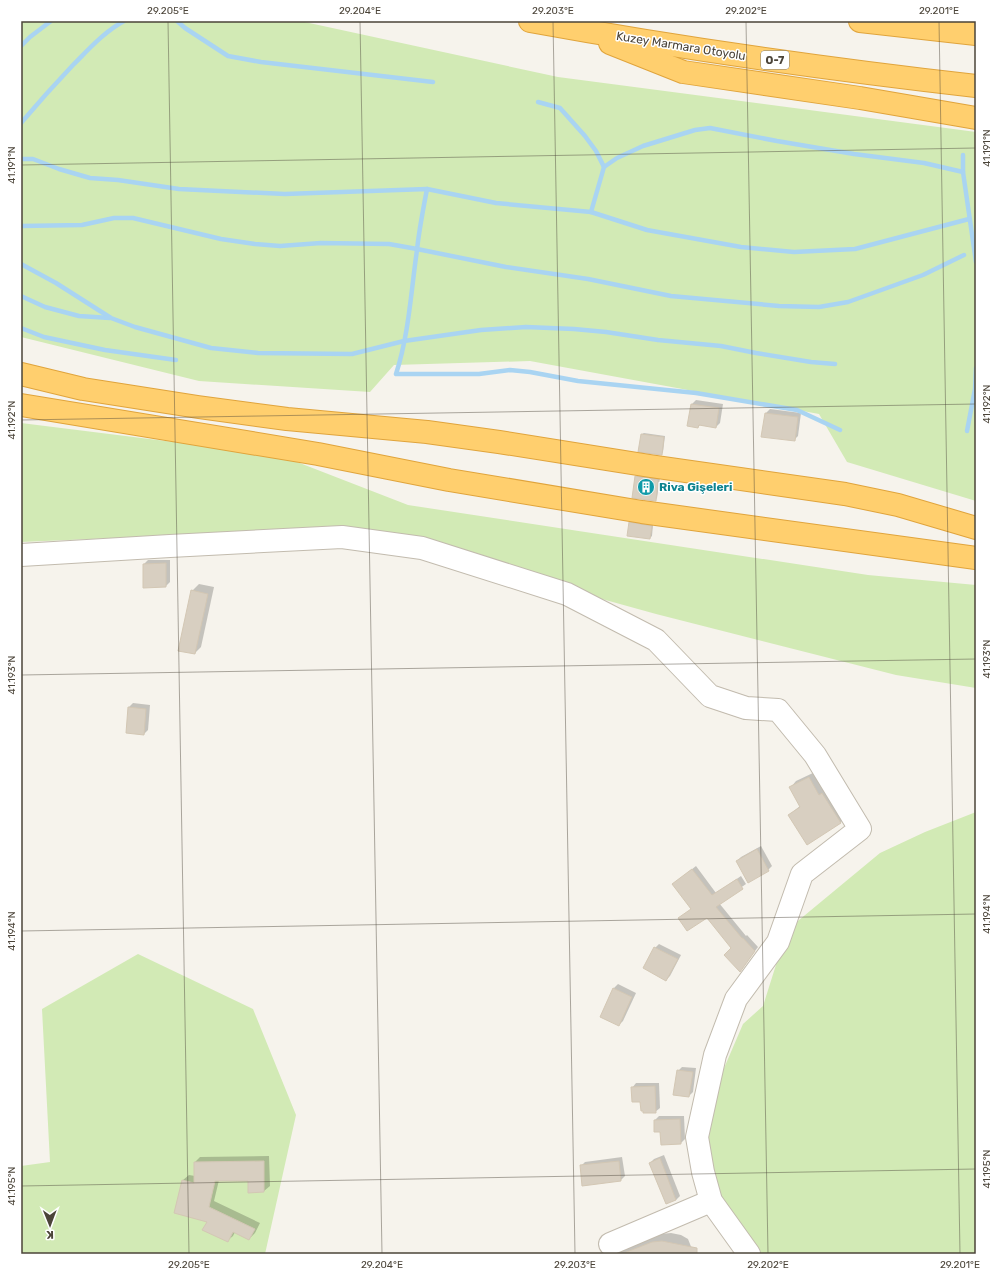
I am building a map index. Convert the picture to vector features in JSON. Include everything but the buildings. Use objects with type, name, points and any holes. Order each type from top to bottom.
[{"type":"highway","name":"Kuzey Marmara Otoyolu","points":[[530,21],[782,61],[976,86]]},
{"type":"highway","points":[[860,21],[976,34]]},
{"type":"highway","points":[[574,29],[683,72],[860,98],[976,118]]},
{"type":"highway","points":[[21,374],[83,389],[198,407],[287,419],[427,432],[845,494],[898,505],[976,528]]},
{"type":"highway","points":[[21,400],[45,406],[131,421],[173,431]]},
{"type":"highway","points":[[21,405],[318,454],[449,480],[634,510],[976,558]]},
{"type":"street","points":[[21,555],[342,537],[422,548],[567,594],[656,640],[710,696],[746,708],[778,710],[815,755],[860,829],[802,874],[778,942],[736,999],[715,1055],[697,1137],[703,1172],[711,1201],[749,1254]]},
{"type":"street","points":[[610,1244],[711,1201]]},
{"type":"green space","points":[[21,21],[300,21],[558,77],[976,132],[976,501],[847,462],[819,414],[530,361],[394,365],[370,392],[199,381],[21,337]]},
{"type":"green space","points":[[21,423],[279,455],[408,505],[868,575],[976,585],[976,688],[896,675],[656,614],[346,528],[21,542]]},
{"type":"green space","points":[[976,812],[976,1254],[757,1254],[717,1192],[705,1151],[709,1103],[743,1024],[763,1006],[787,930],[880,853],[925,832]]},
{"type":"green space","points":[[138,954],[253,1009],[296,1115],[265,1254],[21,1254],[21,1166],[50,1162],[42,1009]]},
{"type":"waterway","points":[[21,46],[51,21]]},
{"type":"waterway","points":[[21,123],[91,47],[110,30],[124,21]]},
{"type":"waterway","points":[[177,21],[185,28],[228,56],[261,62],[433,82]]},
{"type":"waterway","points":[[538,102],[560,108],[585,136],[596,151],[604,167]]},
{"type":"waterway","points":[[591,212],[604,167],[617,158],[643,146],[695,130],[710,128],[854,154],[924,163],[963,172]]},
{"type":"waterway","points":[[963,155],[963,172],[976,262]]},
{"type":"waterway","points":[[21,159],[33,159],[59,169],[90,178],[118,180],[179,189],[285,194],[427,189],[496,203],[591,212],[647,230],[741,247],[794,252],[855,249],[969,219]]},
{"type":"waterway","points":[[427,189],[419,235],[407,328],[396,374],[479,374],[510,370],[530,372],[578,381],[696,393],[797,410],[840,430]]},
{"type":"waterway","points":[[21,226],[82,225],[114,218],[133,218],[221,239],[255,244],[280,246],[321,243],[389,244],[506,267],[588,279],[671,296],[779,306],[819,307],[848,302],[923,275],[964,255]]},
{"type":"waterway","points":[[21,264],[56,283],[111,318],[135,327],[211,348],[258,353],[352,354],[404,341],[481,330],[526,327],[606,332],[658,340],[721,346],[811,362],[835,364]]},
{"type":"waterway","points":[[21,296],[45,307],[79,316],[110,318]]},
{"type":"waterway","points":[[21,328],[44,337],[105,350],[176,360]]},
{"type":"waterway","points":[[967,431],[975,389],[976,368]]},
{"type":"place","name":"Riva Gişeleri","points":[[646,487]]}]
